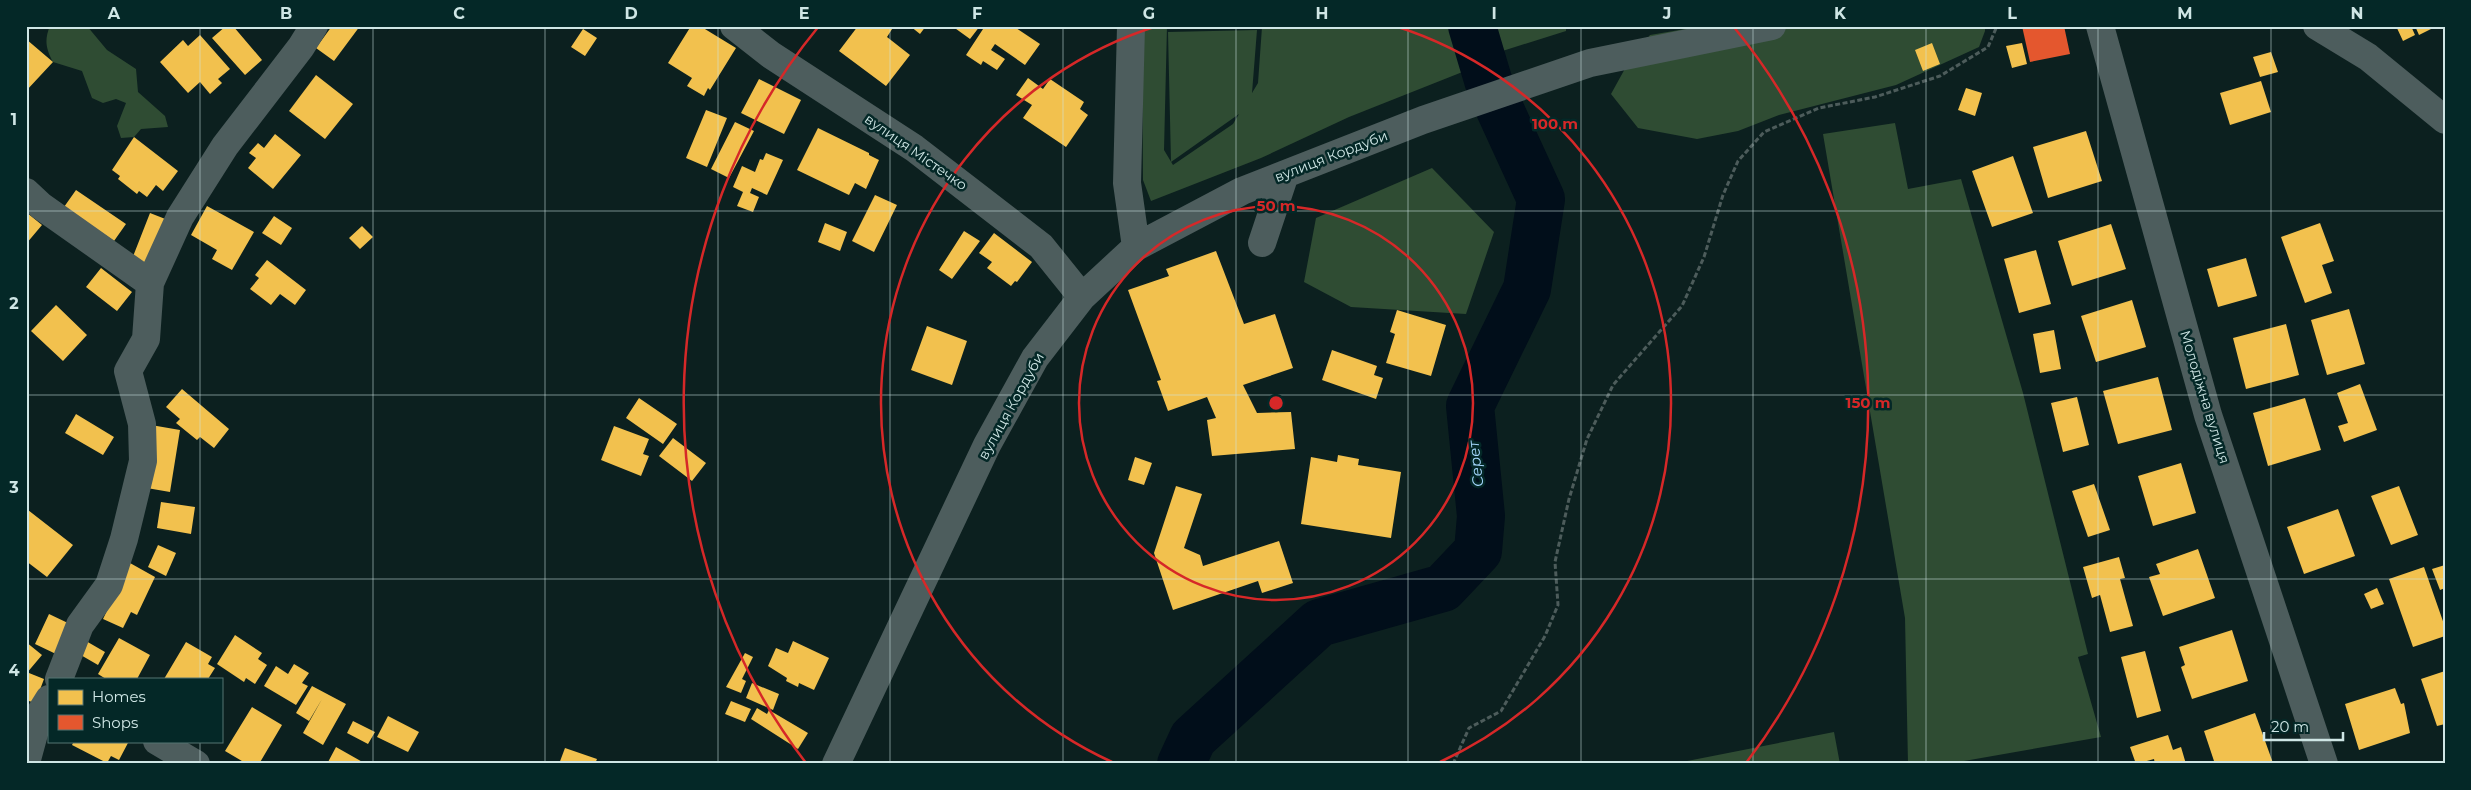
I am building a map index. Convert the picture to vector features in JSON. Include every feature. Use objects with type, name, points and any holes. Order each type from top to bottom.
[{"type":"street","points":[[59,678],[80,625],[109,585],[124,538],[143,460],[142,424],[128,372],[146,339],[150,284],[180,216],[225,146],[314,26]]},
{"type":"street","name":"вулиця Містечко","points":[[734,26],[771,55],[914,148],[1042,246],[1082,297]]},
{"type":"street","points":[[1131,26],[1127,183],[1136,247]]},
{"type":"street","name":"вулиця Кордуби","points":[[836,764],[987,445],[1035,358],[1082,297],[1136,247],[1242,191],[1423,120],[1590,63],[1772,26]]},
{"type":"street","name":"Молодіжна вулиця","points":[[2100,26],[2208,415],[2324,764]]},
{"type":"street","points":[[2318,26],[2368,57],[2445,120]]},
{"type":"street","points":[[1262,243],[1285,174]]},
{"type":"street","points":[[26,192],[41,206],[150,284]]},
{"type":"street","points":[[26,762],[40,715],[48,701]]},
{"type":"street","points":[[159,742],[196,764]]},
{"type":"path","points":[[1453,764],[1469,728],[1501,711],[1546,636],[1558,605],[1555,562],[1569,499],[1587,439],[1614,385],[1682,306],[1704,258],[1723,195],[1738,161],[1764,132],[1819,108],[1875,97],[1940,76],[1988,47],[1997,26]]},
{"type":"green space","points":[[50,26],[87,26],[107,50],[136,69],[138,92],[165,116],[168,127],[141,129],[134,137],[121,138],[117,126],[126,103],[116,99],[103,103],[92,98],[82,71],[53,62],[47,44]]},
{"type":"green space","points":[[1142,26],[1167,26],[1164,150],[1171,162],[1168,32],[1257,30],[1252,93],[1258,83],[1262,27],[1179,26],[1460,26],[1464,36],[1470,69],[1349,117],[1261,158],[1151,201],[1143,180]],"holes":[[[1239,114],[1233,124],[1173,165],[1171,162]]]},
{"type":"green space","points":[[1480,26],[1566,26],[1566,31],[1493,54]]},
{"type":"green space","points":[[1703,26],[1985,26],[1985,31],[1979,47],[1896,85],[1779,115],[1738,131],[1697,139],[1638,128],[1611,94],[1627,65],[1650,35]]},
{"type":"green space","points":[[1895,123],[1908,189],[1961,179],[2023,393],[2088,654],[2078,657],[2101,737],[1947,764],[1908,764],[1905,618],[1823,134]]},
{"type":"green space","points":[[1432,168],[1494,232],[1466,314],[1351,307],[1304,282],[1316,218]]},
{"type":"green space","points":[[1834,732],[1840,764],[1672,764]]},
{"type":"building: Homes","points":[[226,26],[233,26],[262,60],[245,75],[212,38]]},
{"type":"building: Homes","points":[[332,26],[360,26],[334,61],[316,48]]},
{"type":"building: Homes","points":[[691,26],[700,26],[736,48],[710,90],[708,88],[704,96],[687,86],[692,78],[668,63]]},
{"type":"building: Homes","points":[[858,26],[894,26],[887,37],[910,55],[886,86],[839,51]]},
{"type":"building: Homes","points":[[910,26],[926,26],[920,34]]},
{"type":"building: Homes","points":[[952,26],[980,26],[970,39]]},
{"type":"building: Homes","points":[[985,26],[1013,26],[1040,44],[1025,65],[995,44],[991,50],[1005,59],[997,70],[983,61],[981,65],[966,55]]},
{"type":"building: Homes","points":[[2396,26],[2411,26],[2415,35],[2403,41]]},
{"type":"building: Homes","points":[[2415,26],[2437,26],[2419,35]]},
{"type":"building: Homes","points":[[583,29],[597,38],[585,56],[571,47]]},
{"type":"building: Homes","points":[[200,35],[230,69],[218,79],[222,83],[210,94],[200,82],[188,93],[160,62],[183,40],[188,46]]},
{"type":"building: Homes","points":[[26,39],[53,62],[26,91]]},
{"type":"building: Homes","points":[[1932,43],[1940,64],[1923,71],[1915,50]]},
{"type":"building: Homes","points":[[2022,43],[2027,64],[2012,68],[2006,46]]},
{"type":"building: Homes","points":[[2271,52],[2278,72],[2260,77],[2253,57]]},
{"type":"building: Homes","points":[[316,75],[353,104],[325,139],[289,111]]},
{"type":"building: Homes","points":[[1028,78],[1043,89],[1050,79],[1084,102],[1080,109],[1088,115],[1066,147],[1023,118],[1032,105],[1016,95]]},
{"type":"building: Homes","points":[[759,79],[801,100],[784,134],[741,113]]},
{"type":"building: Homes","points":[[2261,81],[2271,112],[2230,125],[2220,93]]},
{"type":"building: Homes","points":[[1966,88],[1982,93],[1975,116],[1958,110]]},
{"type":"building: Homes","points":[[706,110],[727,118],[707,167],[686,158]]},
{"type":"building: Homes","points":[[735,122],[754,131],[729,178],[711,169]]},
{"type":"building: Homes","points":[[818,128],[869,153],[869,155],[879,160],[866,189],[855,183],[849,195],[797,170]]},
{"type":"building: Homes","points":[[2086,131],[2102,181],[2048,198],[2033,147]]},
{"type":"building: Homes","points":[[275,134],[301,155],[273,189],[248,168],[256,158],[249,153],[258,143],[264,148]]},
{"type":"building: Homes","points":[[134,137],[178,171],[163,191],[156,185],[147,197],[139,191],[137,194],[118,179],[120,176],[112,170]]},
{"type":"building: Homes","points":[[766,153],[783,160],[767,195],[752,188],[750,193],[759,197],[753,212],[737,206],[743,192],[733,187],[742,166],[755,172],[760,159],[763,160]]},
{"type":"building: Homes","points":[[2013,156],[2033,213],[1992,227],[1972,171]]},
{"type":"building: Homes","points":[[76,190],[126,224],[114,241],[64,207]]},
{"type":"building: Homes","points":[[875,195],[897,205],[874,252],[852,241]]},
{"type":"building: Homes","points":[[207,206],[254,232],[232,270],[212,259],[217,250],[191,235]]},
{"type":"building: Homes","points":[[26,212],[42,225],[26,244]]},
{"type":"building: Homes","points":[[150,213],[173,222],[154,268],[132,259]]},
{"type":"building: Homes","points":[[274,216],[292,228],[281,245],[262,233]]},
{"type":"building: Homes","points":[[825,223],[847,232],[840,251],[818,242]]},
{"type":"building: Homes","points":[[2320,223],[2334,261],[2322,265],[2332,293],[2305,303],[2281,237]]},
{"type":"building: Homes","points":[[2111,224],[2126,269],[2072,286],[2058,241]]},
{"type":"building: Homes","points":[[362,226],[373,237],[360,249],[349,238]]},
{"type":"building: Homes","points":[[964,231],[980,241],[952,279],[939,270]]},
{"type":"building: Homes","points":[[994,233],[1032,262],[1017,282],[1015,281],[1011,286],[987,268],[992,262],[979,253]]},
{"type":"building: Homes","points":[[2036,250],[2051,304],[2019,313],[2004,259]]},
{"type":"building: Homes","points":[[1216,251],[1244,324],[1275,314],[1293,368],[1243,385],[1257,413],[1291,412],[1295,449],[1212,456],[1207,420],[1216,418],[1207,397],[1168,411],[1157,381],[1161,380],[1128,290],[1169,276],[1166,269]]},
{"type":"building: Homes","points":[[2246,258],[2257,296],[2218,307],[2207,269]]},
{"type":"building: Homes","points":[[267,260],[306,290],[295,305],[280,294],[271,305],[250,289],[259,278],[255,275]]},
{"type":"building: Homes","points":[[101,268],[132,292],[117,311],[86,287]]},
{"type":"building: Homes","points":[[2132,300],[2146,347],[2096,362],[2081,316]]},
{"type":"building: Homes","points":[[56,305],[87,335],[63,361],[31,331]]},
{"type":"building: Homes","points":[[2349,309],[2365,364],[2327,375],[2311,320]]},
{"type":"building: Homes","points":[[1397,310],[1446,325],[1431,376],[1386,363],[1395,334],[1390,332]]},
{"type":"building: Homes","points":[[2286,324],[2299,375],[2246,389],[2233,338]]},
{"type":"building: Homes","points":[[927,326],[967,341],[952,385],[911,370]]},
{"type":"building: Homes","points":[[2054,330],[2061,369],[2040,373],[2033,334]]},
{"type":"building: Homes","points":[[1332,350],[1377,366],[1374,375],[1383,378],[1376,399],[1322,380]]},
{"type":"building: Homes","points":[[2158,377],[2172,430],[2118,444],[2103,391]]},
{"type":"building: Homes","points":[[2360,384],[2377,430],[2344,442],[2338,426],[2348,423],[2337,393]]},
{"type":"building: Homes","points":[[182,389],[229,429],[214,448],[200,437],[197,440],[176,423],[180,419],[166,407]]},
{"type":"building: Homes","points":[[2077,397],[2089,445],[2063,452],[2051,403]]},
{"type":"building: Homes","points":[[639,398],[677,424],[663,444],[626,418]]},
{"type":"building: Homes","points":[[2305,398],[2321,450],[2268,466],[2253,413]]},
{"type":"building: Homes","points":[[76,414],[114,437],[103,455],[65,433]]},
{"type":"building: Homes","points":[[151,425],[180,430],[170,492],[141,487]]},
{"type":"building: Homes","points":[[614,426],[649,439],[643,454],[649,456],[641,476],[601,460]]},
{"type":"building: Homes","points":[[673,438],[706,463],[692,481],[659,456]]},
{"type":"building: Homes","points":[[1338,455],[1359,459],[1358,465],[1401,472],[1391,538],[1301,524],[1311,457],[1337,462]]},
{"type":"building: Homes","points":[[1135,457],[1152,463],[1144,485],[1128,480]]},
{"type":"building: Homes","points":[[2181,463],[2196,513],[2153,526],[2138,476]]},
{"type":"building: Homes","points":[[2094,484],[2110,530],[2088,537],[2072,491]]},
{"type":"building: Homes","points":[[1176,486],[1202,494],[1184,548],[1200,555],[1203,566],[1279,541],[1293,583],[1262,593],[1258,581],[1173,610],[1154,553]]},
{"type":"building: Homes","points":[[2399,486],[2418,535],[2391,545],[2371,496]]},
{"type":"building: Homes","points":[[161,502],[195,507],[191,534],[157,528]]},
{"type":"building: Homes","points":[[2338,509],[2355,556],[2304,574],[2287,527]]},
{"type":"building: Homes","points":[[28,510],[73,545],[47,577],[26,561],[26,513]]},
{"type":"building: Homes","points":[[158,545],[176,553],[166,576],[148,567]]},
{"type":"building: Homes","points":[[2198,549],[2215,598],[2163,616],[2149,577],[2160,574],[2156,564]]},
{"type":"building: Homes","points":[[2119,557],[2125,578],[2120,579],[2133,626],[2110,632],[2100,595],[2092,598],[2083,567]]},
{"type":"building: Homes","points":[[130,563],[155,577],[137,615],[131,612],[123,628],[103,619]]},
{"type":"building: Homes","points":[[2445,565],[2445,588],[2440,590],[2432,569]]},
{"type":"building: Homes","points":[[2424,567],[2445,627],[2445,636],[2413,647],[2389,579]]},
{"type":"building: Homes","points":[[2377,588],[2384,604],[2371,609],[2364,594]]},
{"type":"building: Homes","points":[[49,614],[70,624],[56,654],[35,644]]},
{"type":"building: Homes","points":[[2232,630],[2248,681],[2192,699],[2181,667],[2185,665],[2179,647]]},
{"type":"building: Homes","points":[[235,635],[262,653],[258,659],[267,665],[255,684],[246,678],[244,682],[217,664]]},
{"type":"building: Homes","points":[[119,638],[150,655],[138,678],[104,678],[98,674]]},
{"type":"building: Homes","points":[[86,641],[105,652],[98,665],[79,654]]},
{"type":"building: Homes","points":[[793,641],[829,658],[814,690],[799,683],[798,687],[786,681],[787,678],[768,666],[776,648],[788,653]]},
{"type":"building: Homes","points":[[26,642],[42,655],[26,674]]},
{"type":"building: Homes","points":[[186,642],[212,657],[208,664],[215,668],[209,678],[165,678]]},
{"type":"building: Homes","points":[[2145,651],[2161,711],[2137,718],[2121,657]]},
{"type":"building: Homes","points":[[745,653],[753,657],[742,679],[746,681],[741,693],[726,687]]},
{"type":"building: Homes","points":[[294,664],[309,673],[302,683],[308,686],[296,705],[264,686],[276,666],[288,674]]},
{"type":"building: Homes","points":[[2445,671],[2445,724],[2437,726],[2421,679]]},
{"type":"building: Homes","points":[[29,673],[44,679],[35,703],[26,700],[26,681]]},
{"type":"building: Homes","points":[[752,683],[779,694],[773,710],[746,698]]},
{"type":"building: Homes","points":[[312,686],[346,704],[323,745],[303,733],[322,699],[309,721],[296,713]]},
{"type":"building: Homes","points":[[2395,688],[2401,704],[2404,703],[2410,733],[2359,750],[2345,704]]},
{"type":"building: Homes","points":[[731,701],[751,709],[745,722],[725,714]]},
{"type":"building: Homes","points":[[252,707],[282,725],[259,764],[247,764],[225,751]]},
{"type":"building: Homes","points":[[757,708],[767,714],[769,710],[808,733],[798,749],[751,719]]},
{"type":"building: Homes","points":[[2255,713],[2273,763],[2215,764],[2204,731]]},
{"type":"building: Homes","points":[[388,716],[419,732],[408,752],[377,737]]},
{"type":"building: Homes","points":[[353,721],[375,732],[368,744],[347,733]]},
{"type":"building: Homes","points":[[2168,735],[2173,750],[2181,747],[2186,764],[2155,764],[2154,759],[2136,764],[2130,747]]},
{"type":"building: Homes","points":[[74,742],[128,742],[119,760],[111,756],[107,763],[72,745]]},
{"type":"building: Homes","points":[[336,747],[366,764],[327,764]]},
{"type":"building: Homes","points":[[565,748],[597,759],[595,764],[559,764]]},
{"type":"building: Shops","points":[[2022,26],[2064,26],[2070,54],[2030,62]]},
{"type":"waterway","name":"Серет","points":[[1181,764],[1193,738],[1319,623],[1443,588],[1478,551],[1481,516],[1470,406],[1527,289],[1541,199],[1491,90],[1472,26]]}]
